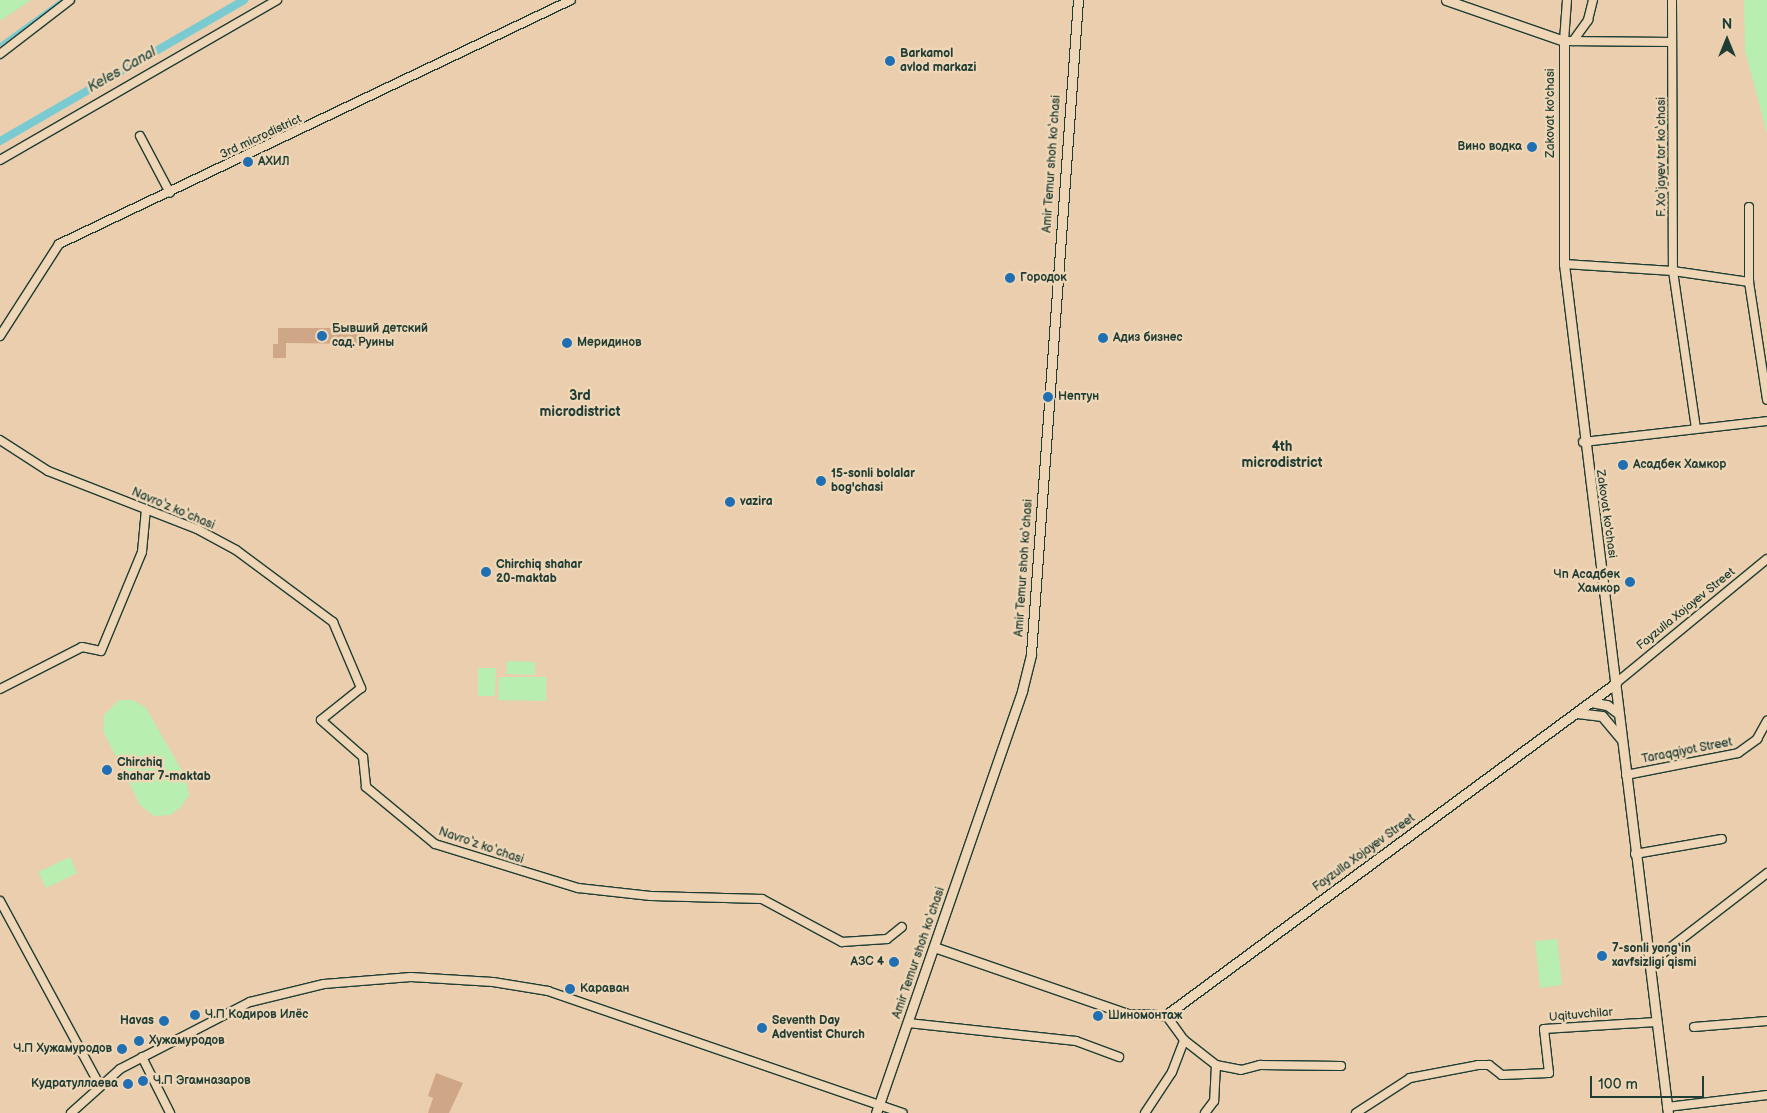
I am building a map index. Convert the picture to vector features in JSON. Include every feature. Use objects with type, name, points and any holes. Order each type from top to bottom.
[{"type":"main road","name":"Amir Temur shoh ko‘chasi","points":[[876,1113],[1022,691],[1032,654],[1078,0]]},
{"type":"main road","points":[[1446,0],[1568,41]]},
{"type":"main road","name":"Zakovat ko'chasi","points":[[1568,41],[1564,264],[1584,442],[1616,683],[1667,1110]]},
{"type":"main road","name":"Fayzulla Xojayev Street","points":[[1166,1015],[1616,683]]},
{"type":"main road","points":[[1591,702],[1607,705],[1619,714]]},
{"type":"main road","points":[[1574,714],[1602,716],[1622,740]]},
{"type":"main road","points":[[934,947],[1128,1014],[1166,1015]]},
{"type":"street","points":[[0,54],[70,0]]},
{"type":"street","points":[[0,160],[277,0]]},
{"type":"street","name":"3rd microdistrict","points":[[0,336],[59,244],[170,193],[571,0]]},
{"type":"street","points":[[1567,0],[1568,41]]},
{"type":"street","points":[[1568,41],[1588,20],[1593,0]]},
{"type":"street","name":"F. Xo‘jayev tor ko‘chasi","points":[[1672,0],[1673,271],[1696,428]]},
{"type":"street","points":[[1568,41],[1672,42]]},
{"type":"street","points":[[140,136],[170,193]]},
{"type":"street","points":[[1749,207],[1749,282],[1767,400]]},
{"type":"street","points":[[1564,264],[1673,271],[1749,282]]},
{"type":"street","points":[[1584,442],[1767,420]]},
{"type":"street","name":"Navro‘z ko‘chasi","points":[[0,440],[48,471],[146,509],[236,550],[333,622],[361,688],[321,720],[363,757],[366,787],[435,844],[578,888],[652,896],[762,899],[842,942],[887,939],[902,928]]},
{"type":"street","points":[[0,688],[82,647],[101,651],[142,552],[146,509]]},
{"type":"street","name":"Fayzulla Xojayev Street","points":[[1616,683],[1767,559]]},
{"type":"street","name":"Taraqqiyot Street","points":[[1626,775],[1738,753],[1757,739],[1767,721]]},
{"type":"street","points":[[1636,854],[1722,838]]},
{"type":"street","points":[[1649,964],[1767,873]]},
{"type":"street","points":[[0,901],[99,1084]]},
{"type":"street","points":[[71,1113],[99,1084],[142,1058],[231,1010],[268,996],[362,979],[440,978],[548,991],[880,1103],[903,1113]]},
{"type":"street","points":[[1166,1015],[1184,1040],[1216,1065],[1241,1070],[1260,1065],[1341,1066]]},
{"type":"street","points":[[1694,1027],[1767,1021]]},
{"type":"street","name":"Uqituvchilar","points":[[1356,1113],[1410,1078],[1478,1065],[1488,1065],[1502,1075],[1549,1073],[1544,1029],[1656,1022]]},
{"type":"street","points":[[908,1023],[1076,1041],[1119,1058]]},
{"type":"street","points":[[1145,1113],[1172,1072],[1184,1040]]},
{"type":"street","points":[[142,1058],[170,1113]]},
{"type":"street","points":[[1205,1113],[1214,1101],[1216,1065]]},
{"type":"street","points":[[1667,1110],[1767,1095]]},
{"type":"green space","points":[[0,0],[31,0],[0,21]]},
{"type":"green space","points":[[1744,0],[1767,0],[1767,133],[1745,51]]},
{"type":"green space","points":[[507,661],[535,662],[535,675],[506,674]]},
{"type":"green space","points":[[478,668],[496,668],[495,696],[478,696]]},
{"type":"green space","points":[[499,677],[546,677],[546,701],[498,700]]},
{"type":"green space","points":[[119,700],[133,700],[146,708],[185,776],[189,795],[181,807],[170,815],[154,816],[140,805],[103,731],[104,715]]},
{"type":"green space","points":[[70,857],[77,873],[46,888],[38,872]]},
{"type":"green space","points":[[1557,939],[1562,985],[1540,988],[1535,941]]},
{"type":"building","name":"Бывший детский сад. Руины","points":[[278,328],[365,328],[365,344],[286,343],[286,358],[273,358],[273,344],[278,344]]},
{"type":"building","points":[[436,1073],[463,1083],[449,1113],[428,1113],[433,1098],[428,1096]]},
{"type":"waterway","points":[[0,44],[61,0]]},
{"type":"waterway","name":"Keles Canal","points":[[0,141],[244,0]]},
{"type":"place","name":"Barkamol avlod markazi","points":[[890,61]]},
{"type":"place","name":"Вино водка","points":[[1532,147]]},
{"type":"place","name":"АХИЛ","points":[[248,162]]},
{"type":"place","name":"Городок","points":[[1010,278]]},
{"type":"place","name":"Бывший детский сад. Руины","points":[[322,336]]},
{"type":"place","name":"Адиз бизнес","points":[[1103,338]]},
{"type":"place","name":"Меридинов","points":[[567,343]]},
{"type":"place","name":"Нептун","points":[[1048,397]]},
{"type":"place","name":"Асадбек Хамкор","points":[[1623,465]]},
{"type":"place","name":"15-sonli bolalar bog'chasi","points":[[821,481]]},
{"type":"place","name":"vazira","points":[[730,502]]},
{"type":"place","name":"Chirchiq shahar 20-maktab","points":[[486,572]]},
{"type":"place","name":"Чп Асадбек Хамкор","points":[[1630,582]]},
{"type":"place","name":"Chirchiq shahar 7-maktab","points":[[107,770]]},
{"type":"place","name":"7-sonli yong‘in xavfsizligi qismi","points":[[1602,956]]},
{"type":"place","name":"АЗС 4","points":[[894,962]]},
{"type":"place","name":"Караван","points":[[570,989]]},
{"type":"place","name":"Ч.П Кодиров Илёс","points":[[195,1015]]},
{"type":"place","name":"Шиномонтаж","points":[[1098,1016]]},
{"type":"place","name":"Havas","points":[[164,1021]]},
{"type":"place","name":"Seventh Day Adventist Church","points":[[762,1028]]},
{"type":"place","name":"Хужамуродов","points":[[139,1041]]},
{"type":"place","name":"Ч.П Хужамуродов","points":[[122,1049]]},
{"type":"place","name":"Ч.П Эгамназаров","points":[[143,1081]]},
{"type":"place","name":"Кудратуллаева","points":[[128,1084]]},
{"type":"district","name":"3rd microdistrict","points":[[580,404]]},
{"type":"district","name":"4th microdistrict","points":[[1282,456]]}]
